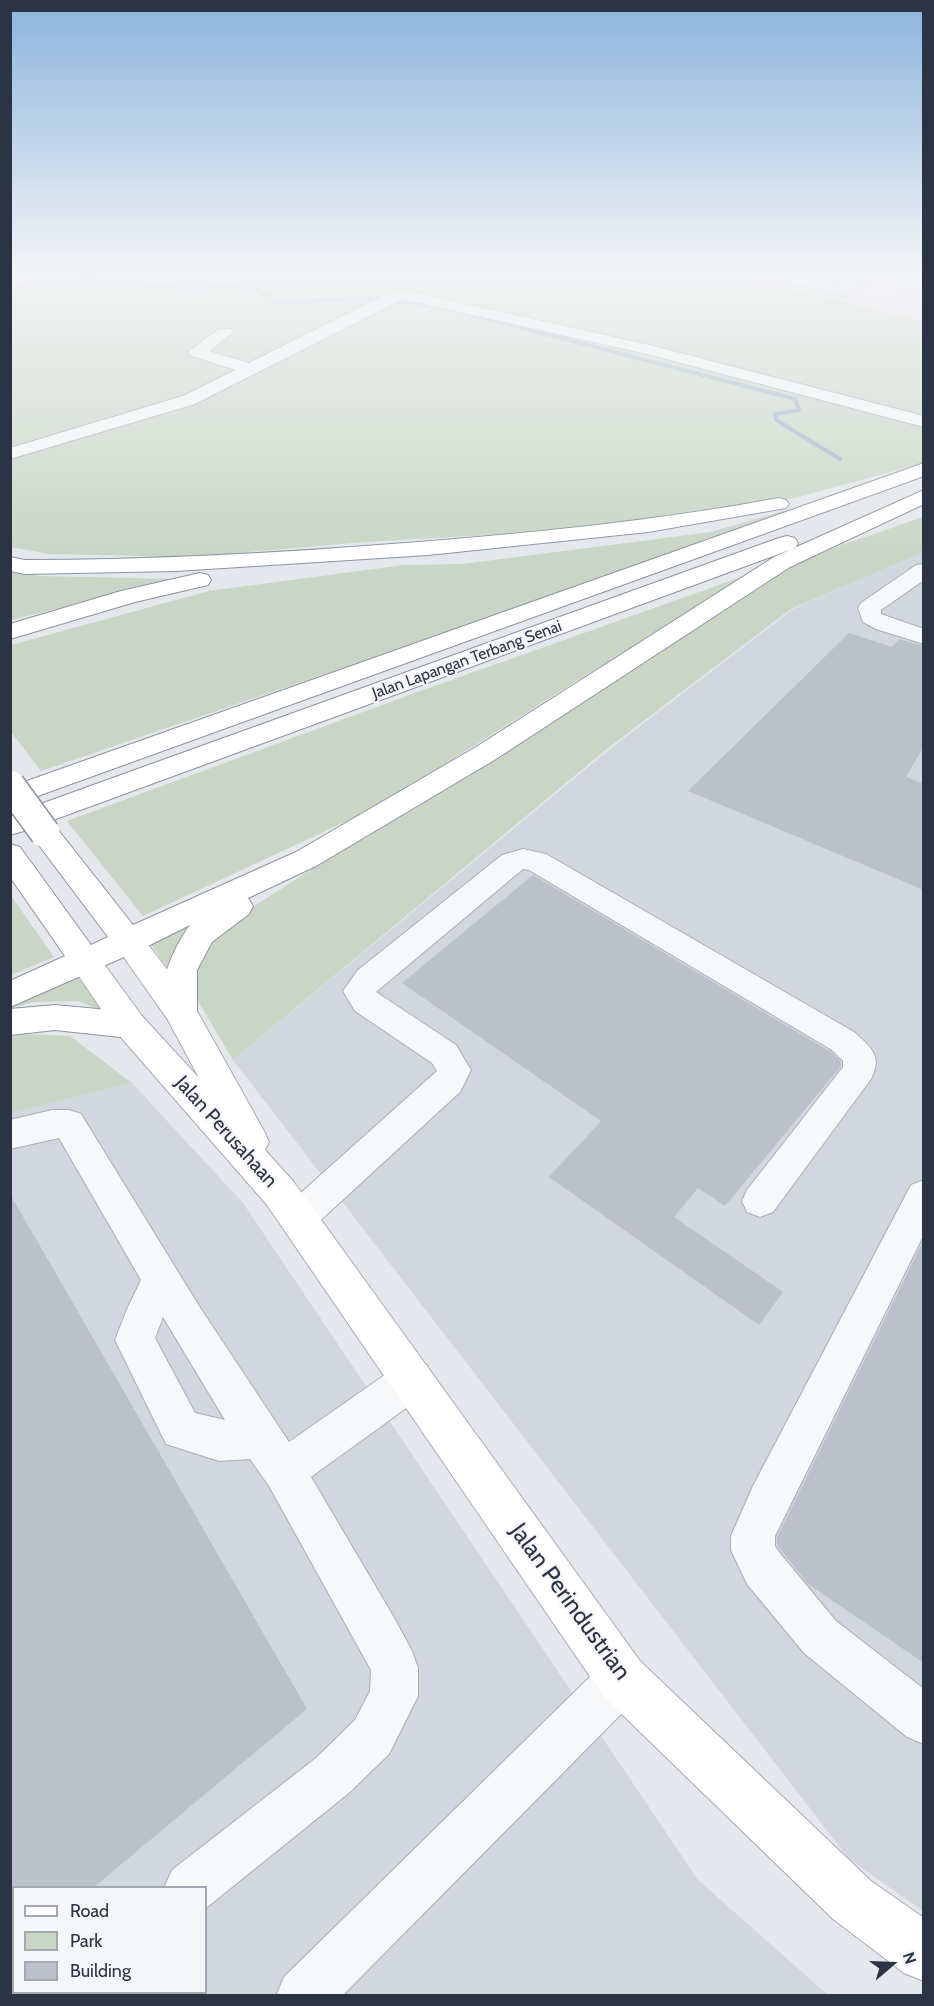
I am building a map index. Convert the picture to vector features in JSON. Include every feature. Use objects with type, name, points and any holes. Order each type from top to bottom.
[{"type":"main road","points":[[10,564],[25,567],[119,568],[356,554],[539,538],[687,521],[787,503],[924,469]]},
{"type":"main road","name":"Jalan Lapangan Terbang Senai","points":[[10,797],[924,469]]},
{"type":"main road","points":[[180,1011],[182,970],[200,934],[306,859],[486,753],[782,562],[924,494]]},
{"type":"main road","name":"Jalan Lapangan Terbang Senai","points":[[10,826],[924,494]]},
{"type":"main road","points":[[10,632],[181,584],[356,554]]},
{"type":"main road","name":"Jalan Perusahaan","points":[[10,785],[180,1011],[289,1205]]},
{"type":"main road","name":"Jalan Perusahaan","points":[[10,854],[130,1025],[289,1205]]},
{"type":"main road","points":[[10,994],[129,942],[306,859]]},
{"type":"main road","points":[[10,1022],[36,1016],[70,1017],[130,1025]]},
{"type":"main road","name":"Jalan Perindustrian","points":[[289,1205],[622,1678],[852,1900],[924,1953]]},
{"type":"street","points":[[242,367],[250,369]]},
{"type":"street","points":[[10,454],[189,400],[255,367]]},
{"type":"street","points":[[712,367],[924,422]]},
{"type":"street","points":[[924,570],[869,608],[871,617],[884,624],[924,637]]},
{"type":"street","points":[[289,1205],[448,1082],[454,1070],[444,1054],[366,1002],[359,991],[369,978],[513,862],[523,859],[536,861],[843,1041],[859,1056],[858,1070],[760,1201]]},
{"type":"street","points":[[10,1136],[52,1124],[69,1124],[258,1435],[284,1471],[377,1632],[395,1668],[394,1696],[372,1737],[333,1774],[191,1886]]},
{"type":"street","points":[[924,1196],[768,1501],[753,1536],[753,1550],[763,1568],[820,1637],[924,1720]]},
{"type":"street","points":[[162,1279],[146,1309],[135,1340],[181,1429],[216,1441],[243,1442],[258,1435]]},
{"type":"street","points":[[284,1471],[413,1379]]},
{"type":"street","points":[[303,1995],[622,1678]]},
{"type":"shaded area","points":[[923,552],[923,1911],[849,1859],[233,1060],[610,749],[793,609]]},
{"type":"shaded area","points":[[132,1083],[243,1203],[698,1880],[828,1995],[11,1995],[10,1113]]},
{"type":"green space","points":[[10,367],[923,367],[923,463],[795,498],[594,529],[365,542],[190,557],[49,554],[11,547]]},
{"type":"green space","points":[[783,511],[787,513],[784,517],[41,771],[11,732],[11,645],[209,591],[404,565],[463,564],[711,532]]},
{"type":"green space","points":[[923,517],[923,552],[791,609],[608,748],[233,1060],[190,988],[205,948],[229,922],[785,569],[839,546]]},
{"type":"green space","points":[[11,570],[39,576],[178,579],[11,620]]},
{"type":"green space","points":[[761,570],[578,680],[377,807],[143,916],[67,821],[412,694]]},
{"type":"green space","points":[[10,894],[54,957],[11,975],[10,975]]},
{"type":"green space","points":[[234,904],[172,974],[149,942]]},
{"type":"green space","points":[[78,972],[108,1013],[78,1001],[35,1002],[11,1008],[10,1001]]},
{"type":"green space","points":[[22,1034],[70,1036],[132,1083],[11,1113],[11,1037]]},
{"type":"building","points":[[849,633],[892,647],[899,639],[924,646],[924,746],[906,777],[924,784],[924,890],[688,791]]},
{"type":"building","points":[[533,875],[831,1052],[841,1062],[841,1066],[725,1206],[698,1188],[674,1217],[783,1292],[759,1325],[549,1177],[601,1121],[402,983]]},
{"type":"building","points":[[10,1194],[307,1709],[95,1886],[10,1887]]},
{"type":"building","points":[[924,1240],[924,1663],[808,1584],[777,1545],[777,1537]]},
{"type":"waterway","points":[[671,367],[795,399],[799,410],[775,414],[776,420],[840,459]]}]
